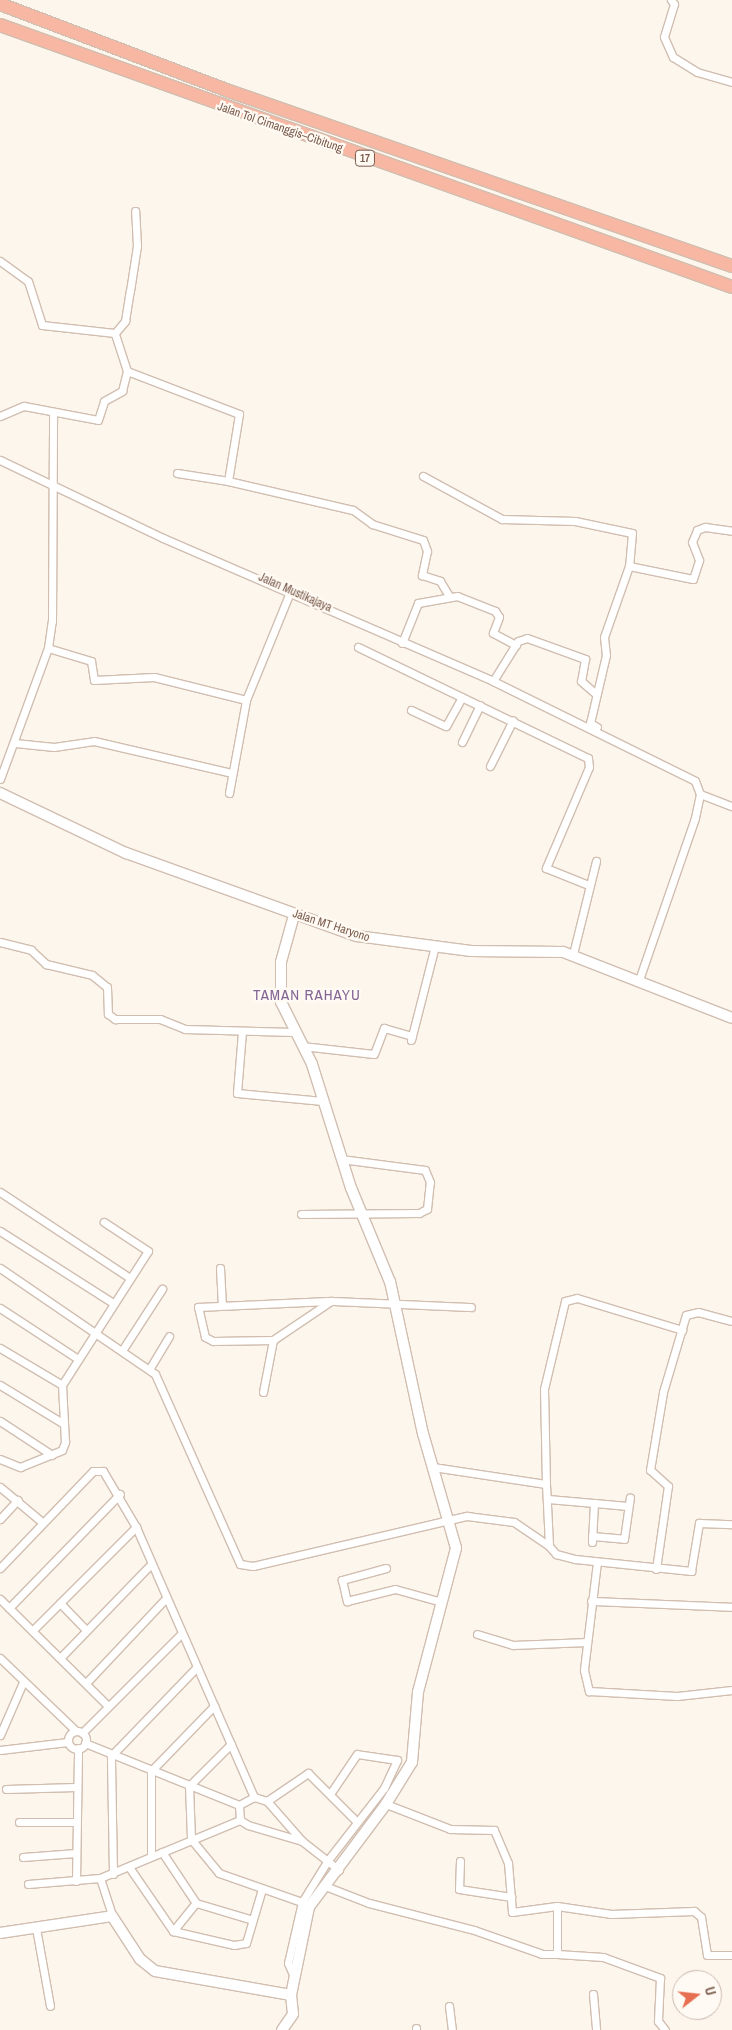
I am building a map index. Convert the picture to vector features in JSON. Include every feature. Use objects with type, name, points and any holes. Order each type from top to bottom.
[{"type":"highway","name":"Jalan Tol Cimanggis–Cibitung","points":[[0,4],[226,90],[732,266]]},
{"type":"highway","name":"Jalan Tol Cimanggis–Cibitung","points":[[0,25],[732,287]]},
{"type":"street","points":[[671,0],[674,4],[664,37],[673,57],[697,72],[732,82]]},
{"type":"street","points":[[115,333],[124,324],[129,298],[137,246],[135,211]]},
{"type":"street","points":[[0,261],[28,281],[42,325],[115,333]]},
{"type":"street","points":[[0,416],[18,406],[98,420],[104,401],[122,391],[128,371],[115,333]]},
{"type":"street","points":[[128,371],[239,414],[228,481]]},
{"type":"street","points":[[0,779],[15,743],[48,648],[53,413]]},
{"type":"street","name":"Jalan Mustikajaya","points":[[0,460],[52,486],[291,590],[402,643],[493,681],[590,728],[698,786]]},
{"type":"street","points":[[177,473],[228,481],[353,510],[372,524],[422,540],[427,551],[422,575],[440,581],[449,596]]},
{"type":"street","points":[[423,476],[502,519],[575,520],[630,532],[630,566],[604,637],[606,650],[590,723],[688,774],[698,786],[700,794],[688,842],[638,980]]},
{"type":"street","points":[[630,566],[693,580],[699,560],[692,542],[699,528],[732,531]]},
{"type":"street","points":[[229,793],[231,773],[246,700],[291,590]]},
{"type":"street","points":[[402,643],[418,603],[449,596],[471,598],[495,611],[499,617],[493,633],[516,645]]},
{"type":"street","points":[[493,681],[520,639],[531,638],[585,659],[581,681],[596,694]]},
{"type":"street","points":[[358,647],[512,720],[589,760],[546,868],[588,885]]},
{"type":"street","points":[[48,648],[91,661],[94,680],[154,677],[246,700]]},
{"type":"street","points":[[411,710],[446,726],[462,697]]},
{"type":"street","points":[[462,742],[480,705]]},
{"type":"street","points":[[490,766],[512,720]]},
{"type":"street","points":[[15,743],[54,747],[94,741],[231,773]]},
{"type":"street","name":"Jalan MT Haryono","points":[[0,793],[126,853],[294,915],[368,939],[435,946],[573,954],[732,1018]]},
{"type":"street","points":[[700,794],[732,806]]},
{"type":"street","points":[[573,954],[588,885],[596,861]]},
{"type":"street","points":[[282,2030],[292,2014],[291,1996],[306,1916],[325,1886],[340,1870],[386,1804],[412,1762],[418,1692],[456,1548],[433,1467],[391,1301],[386,1269],[360,1213],[323,1101],[302,1046],[293,1032],[281,1002],[279,978],[294,915]]},
{"type":"street","points":[[0,942],[31,950],[46,964],[92,975],[107,987],[108,1014],[115,1019],[160,1020],[185,1029],[293,1032]]},
{"type":"street","points":[[302,1046],[374,1054],[384,1028],[411,1038],[435,946]]},
{"type":"street","points":[[242,1032],[237,1092],[323,1101]]},
{"type":"street","points":[[301,1214],[424,1211],[428,1205],[429,1176],[416,1167],[341,1159]]},
{"type":"street","points":[[0,1192],[130,1278]]},
{"type":"street","points":[[0,1459],[20,1467],[52,1455],[65,1442],[62,1385],[148,1251],[104,1222]]},
{"type":"street","points":[[0,1231],[113,1303]]},
{"type":"street","points":[[0,1268],[150,1368],[240,1564],[253,1566],[448,1518],[508,1521],[533,1531],[559,1555],[656,1569],[694,1570],[699,1523],[732,1524]]},
{"type":"street","points":[[220,1268],[222,1304]]},
{"type":"street","points":[[123,1349],[162,1289]]},
{"type":"street","points":[[549,1546],[544,1390],[565,1301],[577,1298],[682,1330]]},
{"type":"street","points":[[331,1301],[273,1340],[213,1341],[205,1337],[198,1307],[222,1304],[331,1301],[391,1301],[471,1307]]},
{"type":"street","points":[[0,1308],[78,1358]]},
{"type":"street","points":[[656,1569],[668,1486],[650,1470],[663,1392],[682,1330],[692,1311],[731,1321]]},
{"type":"street","points":[[150,1368],[169,1336]]},
{"type":"street","points":[[262,1392],[273,1340]]},
{"type":"street","points":[[0,1348],[62,1385]]},
{"type":"street","points":[[0,1385],[64,1424]]},
{"type":"street","points":[[0,1421],[52,1455]]},
{"type":"street","points":[[433,1467],[546,1484]]},
{"type":"street","points":[[0,1568],[42,1522],[97,1469],[107,1475],[120,1494],[136,1527],[254,1797]]},
{"type":"street","points":[[0,1487],[18,1500],[42,1522]]},
{"type":"street","points":[[9,1608],[120,1494]]},
{"type":"street","points":[[594,1502],[592,1539],[624,1539],[630,1497]]},
{"type":"street","points":[[548,1498],[628,1506]]},
{"type":"street","points":[[0,1518],[18,1500]]},
{"type":"street","points":[[33,1630],[136,1527]]},
{"type":"street","points":[[598,1562],[591,1601],[584,1684],[593,1693],[677,1696],[732,1690]]},
{"type":"street","points":[[61,1657],[151,1564]]},
{"type":"street","points":[[386,1568],[342,1580],[347,1601],[395,1589],[442,1602]]},
{"type":"street","points":[[86,1683],[166,1598]]},
{"type":"street","points":[[0,1599],[61,1657],[108,1706]]},
{"type":"street","points":[[591,1601],[732,1607]]},
{"type":"street","points":[[60,1603],[86,1630]]},
{"type":"street","points":[[0,1750],[68,1742],[182,1634]]},
{"type":"street","points":[[477,1634],[513,1645],[587,1642]]},
{"type":"street","points":[[0,1658],[23,1682],[79,1732],[85,1743],[111,1756],[239,1805],[254,1797],[267,1801],[302,1841],[340,1870]]},
{"type":"street","points":[[113,1874],[111,1756],[197,1667]]},
{"type":"street","points":[[0,1735],[23,1682]]},
{"type":"street","points":[[151,1856],[151,1771],[214,1706]]},
{"type":"street","points":[[68,1742],[78,1748]]},
{"type":"street","points":[[78,1748],[85,1743]]},
{"type":"street","points":[[231,1744],[189,1786],[191,1839],[219,1873],[302,1902]]},
{"type":"street","points":[[76,1880],[75,1822],[78,1748]]},
{"type":"street","points":[[294,1978],[288,1963],[302,1902],[328,1860],[384,1788],[397,1760],[357,1754],[330,1794]]},
{"type":"street","points":[[267,1801],[308,1773],[357,1822]]},
{"type":"street","points":[[6,1789],[76,1787]]},
{"type":"street","points":[[386,1804],[442,1827],[494,1830],[508,1863],[514,1914],[557,1906],[611,1914],[694,1912],[702,1917],[707,1955],[732,1955]]},
{"type":"street","points":[[239,1805],[240,1820]]},
{"type":"street","points":[[28,1884],[100,1878],[240,1820],[302,1841]]},
{"type":"street","points":[[19,1822],[75,1822]]},
{"type":"street","points":[[162,1852],[196,1903],[253,1920]]},
{"type":"street","points":[[23,1857],[76,1853]]},
{"type":"street","points":[[460,1861],[459,1889],[511,1897]]},
{"type":"street","points":[[129,1867],[173,1931],[243,1945],[262,1889]]},
{"type":"street","points":[[100,1878],[112,1916],[140,1959],[156,1971],[291,1996]]},
{"type":"street","points":[[325,1886],[542,1954],[603,1957],[660,1978],[658,2021],[665,2030]]},
{"type":"street","points":[[173,1931],[196,1903]]},
{"type":"street","points":[[557,1906],[558,1954]]},
{"type":"street","points":[[0,1933],[112,1916]]},
{"type":"street","points":[[36,1928],[50,2006]]},
{"type":"street","points":[[593,1994],[596,2030]]},
{"type":"street","points":[[449,2006],[452,2030]]},
{"type":"district","name":"TAMAN RAHAYU","points":[[307,995]]}]
